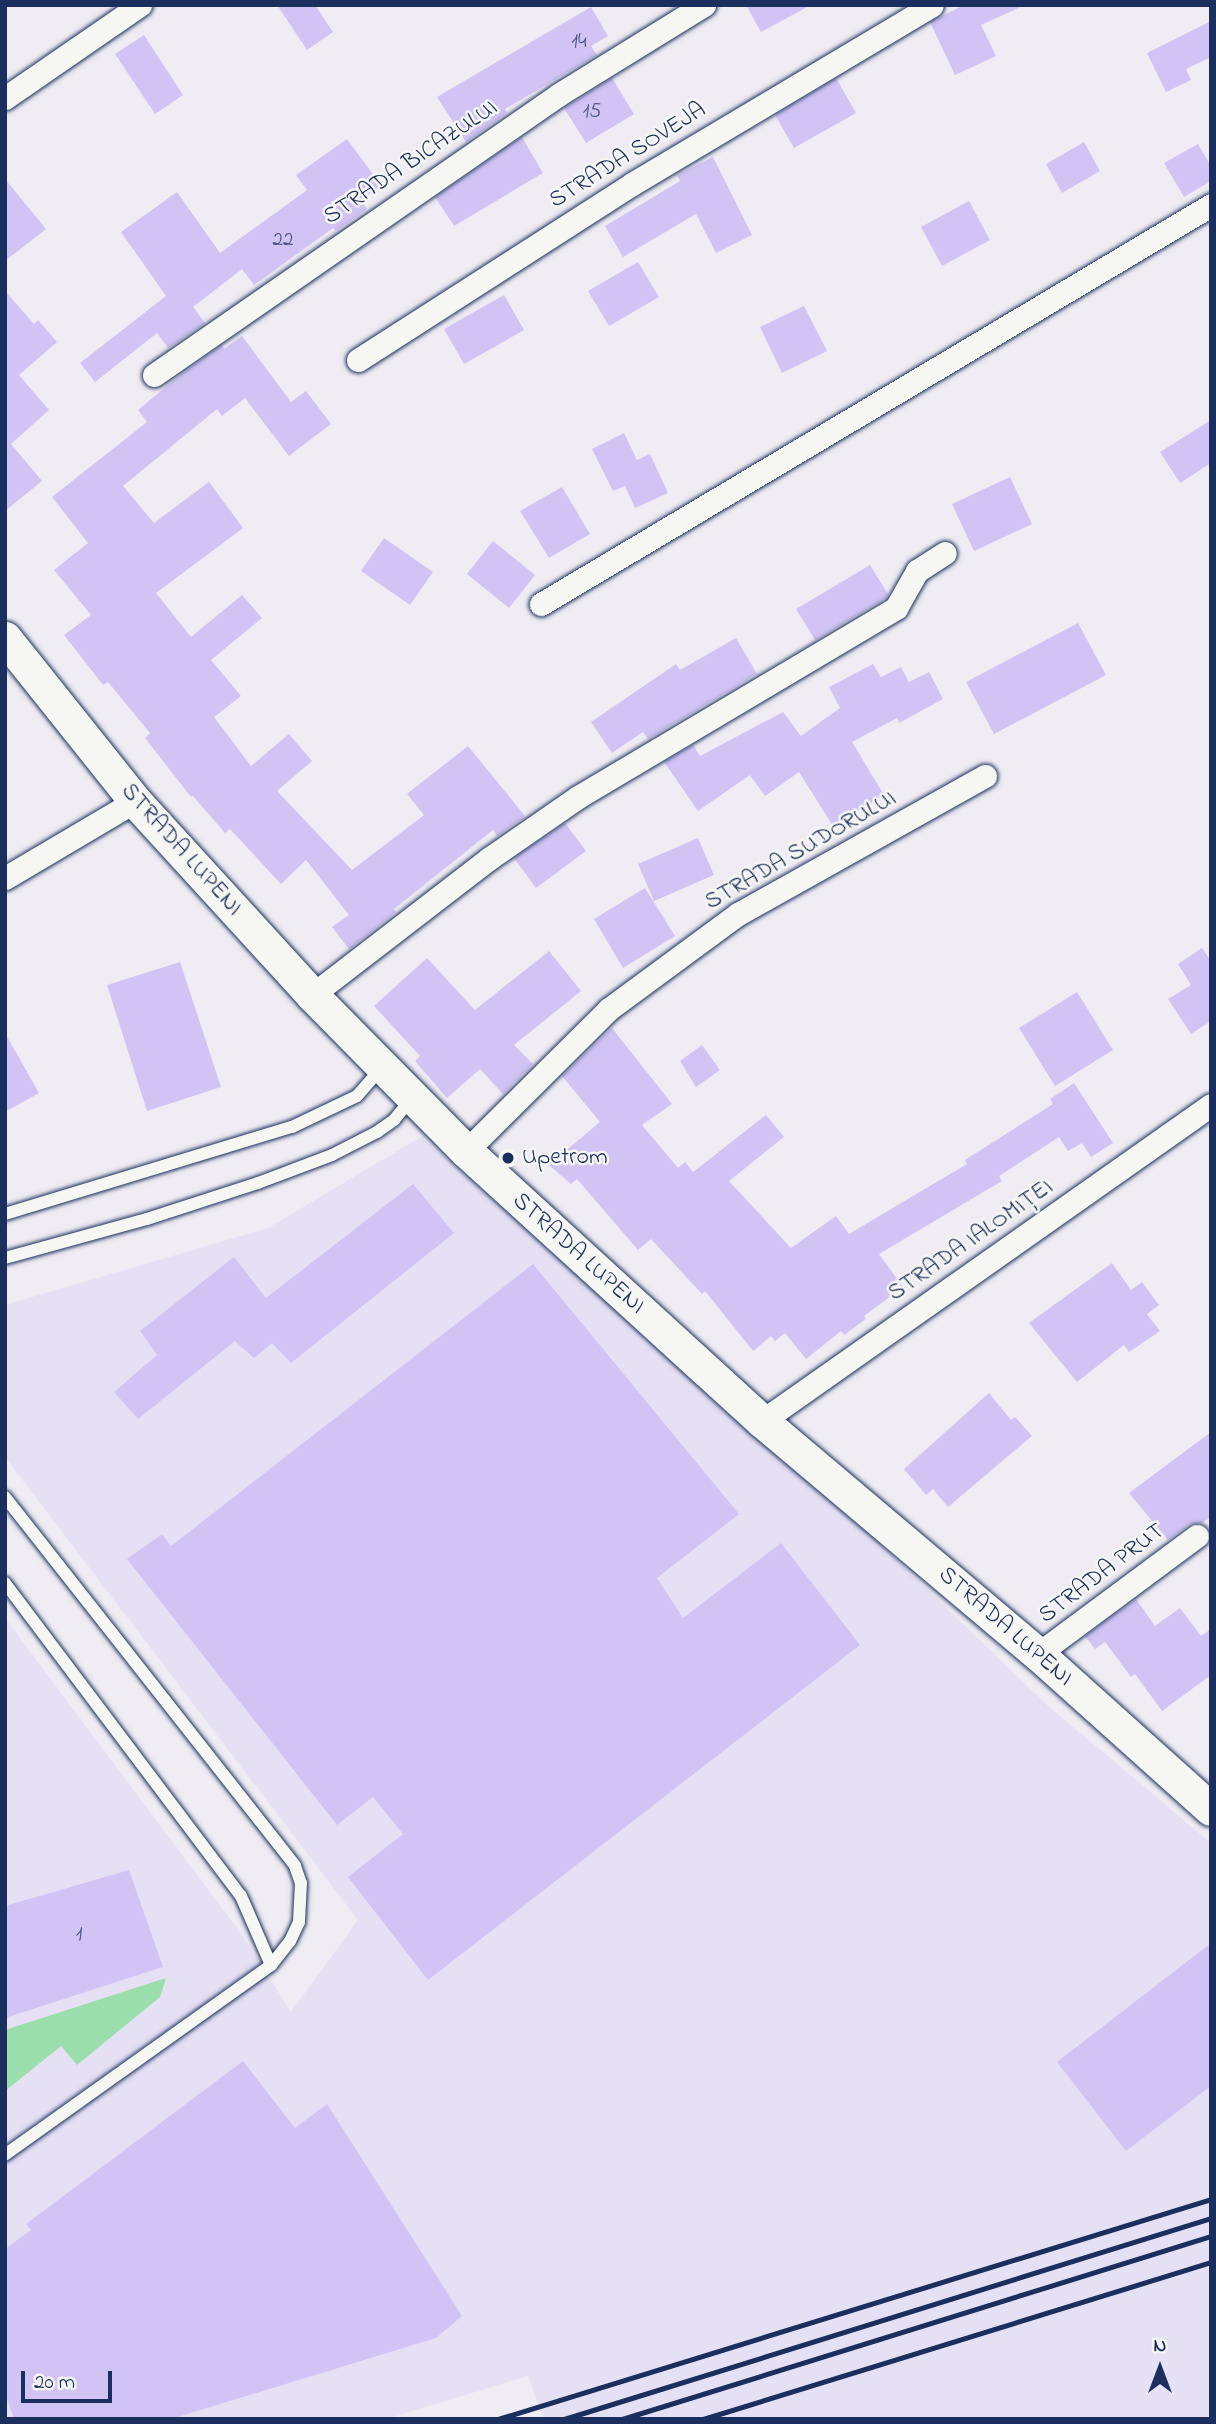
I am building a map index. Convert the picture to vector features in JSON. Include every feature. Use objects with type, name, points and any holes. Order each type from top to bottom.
[{"type":"street","points":[[5,98],[140,5]]},
{"type":"street","name":"STRADA BICAZULUI","points":[[154,375],[558,95],[704,5]]},
{"type":"street","name":"STRADA SOVEJA","points":[[358,360],[632,184],[932,5]]},
{"type":"street","points":[[541,604],[1211,205]]},
{"type":"street","points":[[312,995],[490,858],[578,797],[896,608],[917,571],[946,553]]},
{"type":"street","name":"STRADA LUPENI","points":[[10,653],[135,801],[312,995],[466,1151],[762,1420],[1038,1654],[1211,1809]]},
{"type":"street","name":"STRADA SUDORULUI","points":[[466,1151],[609,1009],[738,914],[985,776]]},
{"type":"street","points":[[5,878],[135,801]]},
{"type":"street","name":"STRADA IALOMIȚEI","points":[[762,1420],[1211,1105]]},
{"type":"street","name":"STRADA PRUT","points":[[1038,1654],[1197,1536]]},
{"type":"lane","points":[[5,1214],[243,1144],[315,1118],[357,1096],[382,1067]]},
{"type":"lane","points":[[5,1258],[147,1219],[312,1163],[357,1145],[394,1120],[412,1098]]},
{"type":"lane","points":[[5,1497],[295,1866],[302,1884],[299,1922],[290,1941],[271,1965],[5,2155]]},
{"type":"lane","points":[[5,1583],[241,1896],[271,1965]]},
{"type":"shaded area","points":[[421,1137],[840,1505],[1047,1705],[1211,1843],[1211,2419],[544,2419],[528,2376],[386,2419],[5,2419],[5,1618],[242,1935],[291,2012],[358,1920],[5,1457],[5,1305],[268,1228]]},
{"type":"green space","points":[[166,1978],[160,1997],[77,2065],[61,2046],[5,2091],[5,2030]]},
{"type":"building","points":[[277,5],[315,5],[333,32],[307,50]]},
{"type":"building","points":[[746,5],[811,5],[761,32]]},
{"type":"building","points":[[964,5],[1025,5],[981,25],[996,56],[955,75],[930,22]]},
{"type":"building","points":[[591,7],[608,36],[591,46],[597,55],[505,109],[507,113],[466,142],[437,97]]},
{"type":"building","points":[[1211,21],[1211,57],[1186,69],[1191,80],[1166,92],[1147,53]]},
{"type":"building","points":[[144,35],[183,95],[155,114],[115,54]]},
{"type":"building","points":[[612,78],[634,114],[586,143],[564,108]]},
{"type":"building","points":[[836,78],[856,113],[794,148],[775,115]]},
{"type":"building","points":[[522,137],[543,173],[454,226],[435,197]]},
{"type":"building","points":[[347,139],[381,185],[361,200],[367,209],[336,231],[333,228],[254,285],[242,269],[193,307],[205,323],[168,348],[157,333],[95,382],[80,363],[166,296],[121,232],[177,192],[220,253],[307,190],[296,175]]},
{"type":"building","points":[[1084,142],[1100,171],[1062,193],[1046,164]]},
{"type":"building","points":[[1198,144],[1211,166],[1211,181],[1184,197],[1164,163]]},
{"type":"building","points":[[713,157],[752,235],[716,253],[696,214],[623,257],[605,226],[680,181],[677,175]]},
{"type":"building","points":[[5,179],[46,229],[5,261]]},
{"type":"building","points":[[969,201],[990,240],[942,266],[921,227]]},
{"type":"building","points":[[638,262],[659,297],[609,326],[588,291]]},
{"type":"building","points":[[5,291],[34,324],[38,320],[57,342],[19,375],[49,410],[11,444],[42,481],[5,511]]},
{"type":"building","points":[[504,295],[524,330],[464,364],[444,329]]},
{"type":"building","points":[[804,306],[827,351],[782,373],[760,327]]},
{"type":"building","points":[[242,336],[291,402],[306,391],[331,424],[289,456],[245,398],[222,416],[217,409],[123,486],[154,523],[209,482],[243,528],[156,593],[191,637],[242,595],[262,618],[211,660],[241,696],[214,717],[251,766],[289,734],[312,761],[277,791],[352,870],[424,815],[407,794],[468,746],[525,816],[497,836],[493,830],[394,909],[396,912],[349,949],[332,927],[349,915],[306,860],[281,884],[230,829],[225,833],[193,796],[191,797],[145,738],[150,733],[108,682],[103,685],[64,635],[91,615],[54,570],[88,543],[52,497],[147,422],[138,410],[185,371],[222,345],[224,349]]},
{"type":"building","points":[[1211,420],[1211,463],[1180,483],[1160,452]]},
{"type":"building","points":[[624,433],[637,460],[650,454],[668,493],[635,508],[625,486],[613,491],[592,449]]},
{"type":"building","points":[[1010,477],[1032,524],[974,551],[952,504]]},
{"type":"building","points":[[562,487],[590,534],[549,558],[520,511]]},
{"type":"building","points":[[384,538],[433,572],[410,605],[361,571]]},
{"type":"building","points":[[493,541],[535,575],[509,608],[467,574]]},
{"type":"building","points":[[870,565],[888,594],[886,598],[815,640],[796,609]]},
{"type":"building","points":[[1078,623],[1106,675],[994,734],[966,682]]},
{"type":"building","points":[[736,638],[757,674],[648,739],[643,732],[612,753],[591,722],[676,664],[680,670]]},
{"type":"building","points":[[873,664],[881,677],[901,667],[909,682],[929,672],[943,699],[899,723],[897,718],[852,742],[884,795],[833,826],[799,772],[765,796],[750,775],[698,811],[664,762],[693,745],[700,756],[783,712],[801,736],[840,708],[829,687]]},
{"type":"building","points":[[565,823],[586,851],[536,888],[514,858]]},
{"type":"building","points":[[698,838],[714,875],[654,901],[638,864]]},
{"type":"building","points":[[645,888],[675,936],[623,968],[594,919]]},
{"type":"building","points":[[1202,948],[1211,961],[1211,1021],[1191,1034],[1168,999],[1191,985],[1178,964]]},
{"type":"building","points":[[549,951],[581,991],[514,1045],[533,1064],[503,1094],[480,1069],[447,1098],[415,1061],[420,1056],[374,1006],[427,958],[475,1010]]},
{"type":"building","points":[[180,962],[221,1087],[147,1111],[107,985]]},
{"type":"building","points":[[1077,992],[1113,1050],[1055,1086],[1019,1028]]},
{"type":"building","points":[[612,1028],[672,1104],[642,1125],[678,1168],[685,1162],[693,1172],[766,1115],[784,1137],[729,1181],[791,1248],[836,1216],[849,1234],[967,1164],[965,1160],[1053,1104],[1050,1099],[1074,1083],[1113,1143],[1091,1157],[1082,1143],[1068,1151],[1059,1137],[999,1176],[1002,1181],[879,1254],[903,1287],[864,1316],[866,1319],[844,1335],[841,1331],[806,1359],[785,1333],[775,1341],[771,1336],[753,1351],[705,1291],[702,1294],[651,1239],[638,1250],[577,1179],[571,1184],[549,1165],[600,1122],[562,1076]]},
{"type":"building","points":[[5,1033],[39,1093],[5,1112]]},
{"type":"building","points":[[702,1045],[720,1070],[696,1087],[680,1061]]},
{"type":"building","points":[[413,1184],[454,1233],[291,1363],[272,1343],[254,1358],[235,1341],[138,1419],[114,1392],[157,1355],[140,1331],[234,1257],[266,1298]]},
{"type":"building","points":[[1112,1263],[1131,1290],[1142,1282],[1159,1305],[1147,1314],[1160,1331],[1129,1352],[1124,1345],[1077,1382],[1029,1323]]},
{"type":"building","points":[[533,1264],[739,1514],[657,1578],[683,1618],[781,1543],[860,1645],[428,1980],[348,1877],[403,1834],[373,1797],[337,1825],[127,1559],[162,1534],[171,1546]]},
{"type":"building","points":[[989,1393],[1011,1420],[1015,1417],[1032,1436],[948,1507],[933,1489],[926,1495],[904,1469]]},
{"type":"building","points":[[1211,1432],[1211,1517],[1202,1523],[1189,1524],[1168,1540],[1129,1493]]},
{"type":"building","points":[[1136,1599],[1155,1626],[1180,1608],[1201,1636],[1211,1629],[1211,1675],[1162,1711],[1135,1674],[1131,1677],[1105,1642],[1095,1649],[1085,1636]]},
{"type":"building","points":[[129,1870],[163,1967],[5,2018],[5,1906]]},
{"type":"building","points":[[1211,1943],[1211,2086],[1126,2151],[1057,2062]]},
{"type":"building","points":[[243,2061],[295,2128],[327,2104],[462,2316],[436,2338],[171,2419],[14,2419],[5,2393],[5,2249],[31,2230],[26,2224]]},
{"type":"railway","points":[[498,2419],[1211,2199]]},
{"type":"railway","points":[[564,2419],[1211,2218]]},
{"type":"railway","points":[[622,2419],[1211,2236]]},
{"type":"railway","points":[[703,2419],[1211,2262]]},
{"type":"place","name":"Upetrom","points":[[508,1158]]}]
